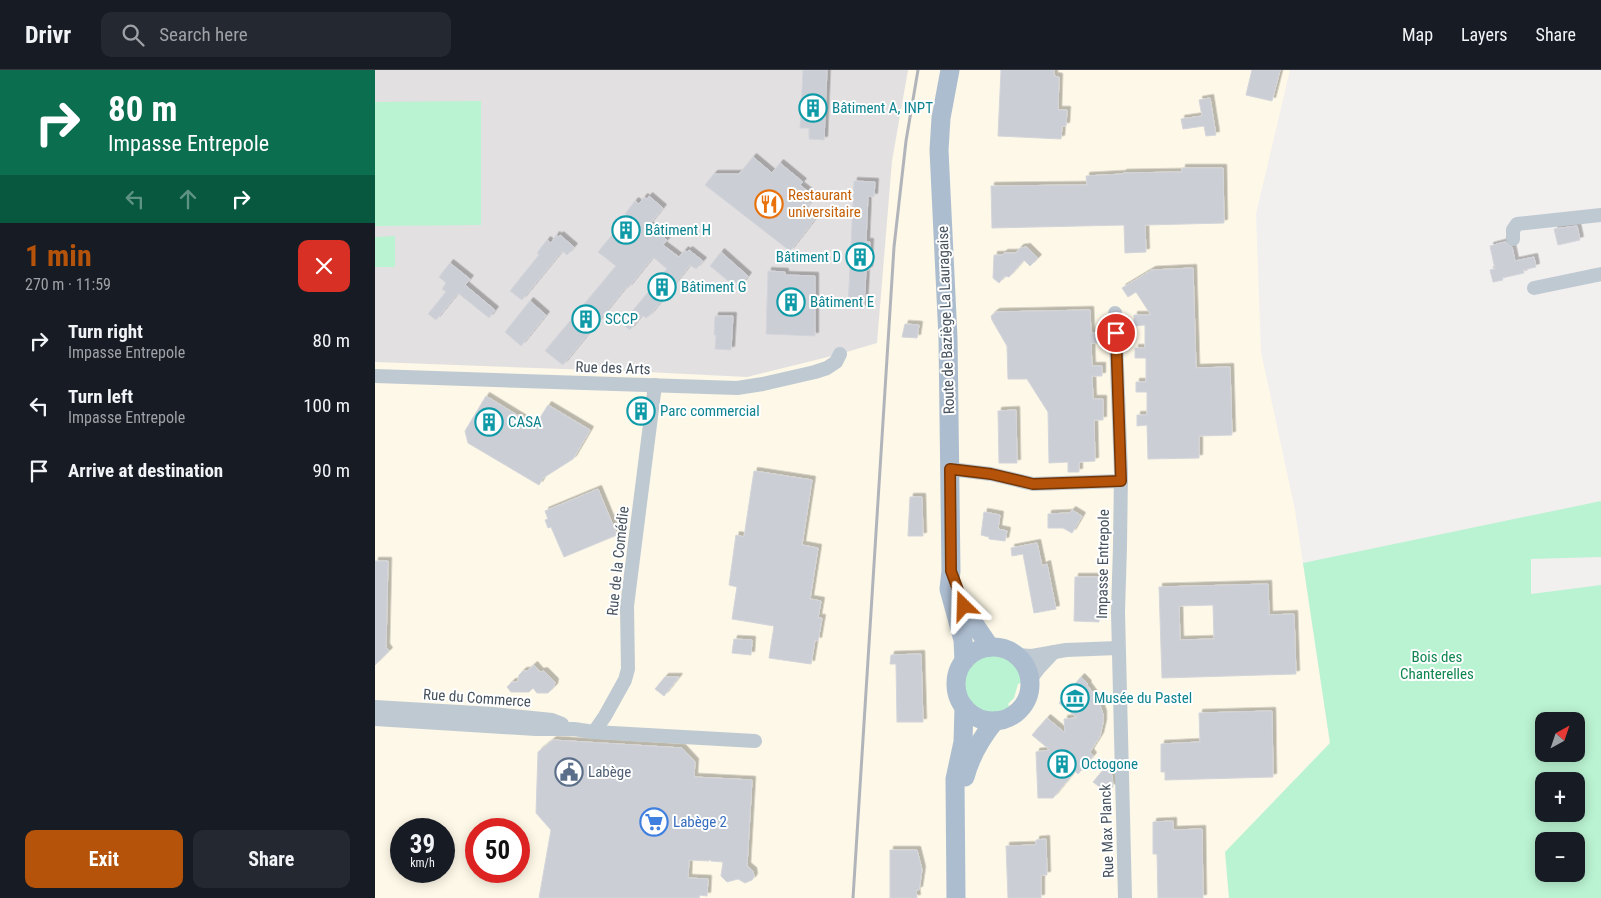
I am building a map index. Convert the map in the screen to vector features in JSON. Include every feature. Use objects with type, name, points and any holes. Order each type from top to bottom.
[{"type":"main road","name":"Route de Baziège La Lauragaise","points":[[950,70],[939,135],[948,338],[951,571],[949,589],[963,640],[964,661]]},
{"type":"main road","name":"Route de Baziège La Lauragaise","points":[[951,571],[959,596],[969,616],[990,647]]},
{"type":"main road","points":[[990,647],[1007,650],[1015,655],[1027,671],[1029,681],[1029,693],[1024,704],[1006,718],[995,721],[983,720],[973,715],[964,707],[956,689],[956,679],[964,661],[980,649],[990,647]]},
{"type":"main road","points":[[956,898],[955,779],[963,742],[964,707]]},
{"type":"main road","points":[[964,898],[963,785],[969,761],[982,736],[995,721]]},
{"type":"street","points":[[1513,239],[1513,230],[1517,224],[1601,215]]},
{"type":"street","points":[[1534,288],[1601,274]]},
{"type":"street","name":"Impasse Entrepole","points":[[1115,313],[1121,481],[1118,648]]},
{"type":"street","name":"Rue des Arts","points":[[375,376],[737,388],[751,387],[827,368],[836,362],[840,354]]},
{"type":"street","name":"Rue de la Comédie","points":[[594,732],[625,680],[628,669],[627,606],[655,385]]},
{"type":"street","points":[[950,469],[991,474],[1033,484],[1121,481]]},
{"type":"street","points":[[1015,655],[1032,656],[1066,650],[1118,648]]},
{"type":"street","name":"Rue Max Planck","points":[[1118,648],[1125,898]]},
{"type":"street","points":[[1029,681],[1054,652]]},
{"type":"street","name":"Rue du Commerce","points":[[375,707],[552,720],[574,729]]},
{"type":"street","name":"Rue du Commerce","points":[[375,719],[536,729],[574,729],[594,732],[755,741]]},
{"type":"shaded area","points":[[375,70],[1290,70],[1256,214],[1261,352],[1295,510],[1330,743],[1226,852],[1229,898],[375,898]]},
{"type":"shaded area","points":[[375,70],[908,70],[892,161],[877,343],[747,377],[375,362]]},
{"type":"green space","points":[[481,101],[481,225],[375,226],[375,102]]},
{"type":"green space","points":[[395,236],[395,267],[375,267],[375,237]]},
{"type":"green space","name":"Bois des Chanterelles","points":[[1601,501],[1601,557],[1531,559],[1531,594],[1601,585],[1601,898],[1229,898],[1225,852],[1330,743],[1303,563]]},
{"type":"green space","points":[[992,655],[1003,657],[1012,662],[1019,671],[1023,682],[1018,684],[1014,698],[1008,704],[1011,709],[995,714],[981,711],[971,704],[965,694],[964,682],[967,670],[977,661]]},
{"type":"building","name":"Bâtiment A, INPT","points":[[803,70],[827,70],[824,140],[809,139],[809,128],[800,128]]},
{"type":"building","points":[[1001,70],[1054,70],[1054,76],[1059,77],[1058,110],[1067,110],[1066,126],[1062,126],[1061,139],[998,136]]},
{"type":"building","points":[[1252,70],[1280,70],[1272,101],[1246,95]]},
{"type":"building","points":[[1210,98],[1216,135],[1206,136],[1204,126],[1183,129],[1181,119],[1202,116],[1199,100]]},
{"type":"building","name":"Restaurant universitaire","points":[[753,157],[772,173],[780,163],[803,182],[800,185],[815,197],[804,210],[815,219],[790,251],[705,185],[714,174],[739,174]]},
{"type":"building","points":[[1182,168],[1223,168],[1224,223],[1145,225],[1146,252],[1125,253],[1124,225],[992,228],[991,186],[1087,185],[1086,176],[1182,172]]},
{"type":"building","points":[[854,181],[875,182],[874,197],[868,196],[866,242],[870,242],[869,270],[866,270],[864,309],[848,308]]},
{"type":"building","points":[[649,196],[663,208],[649,225],[667,240],[663,245],[679,257],[685,250],[687,252],[689,250],[703,261],[696,269],[690,265],[650,315],[646,318],[642,315],[630,330],[622,324],[667,269],[653,257],[628,288],[626,287],[563,365],[545,351],[616,266],[598,252],[628,216],[625,214],[635,201],[639,204],[644,197],[647,199]]},
{"type":"building","points":[[1577,226],[1580,240],[1558,245],[1554,229]]},
{"type":"building","points":[[556,235],[559,237],[560,235],[574,247],[567,255],[562,251],[522,300],[510,291],[539,255],[537,253],[547,240],[551,243]]},
{"type":"building","points":[[1505,242],[1512,247],[1515,261],[1534,257],[1536,267],[1523,270],[1524,273],[1493,282],[1490,270],[1495,269],[1490,246]]},
{"type":"building","points":[[1027,247],[1038,258],[1030,266],[1024,260],[1009,277],[1005,276],[999,283],[993,278],[994,255],[1016,253],[1020,248]]},
{"type":"building","points":[[721,252],[748,276],[738,289],[710,266]]},
{"type":"building","points":[[450,263],[470,279],[465,285],[495,310],[489,318],[458,293],[436,320],[428,314],[446,292],[442,289],[446,283],[439,277]]},
{"type":"building","points":[[1193,268],[1196,368],[1230,367],[1232,435],[1199,436],[1199,458],[1148,459],[1147,425],[1137,426],[1137,415],[1147,415],[1147,392],[1136,392],[1136,382],[1146,382],[1146,358],[1135,358],[1135,348],[1145,348],[1145,325],[1134,326],[1134,315],[1151,315],[1136,292],[1128,297],[1122,288],[1152,270]]},
{"type":"building","name":"Bâtiment E","points":[[768,271],[785,272],[785,275],[815,276],[815,336],[766,334]]},
{"type":"building","points":[[530,301],[546,315],[521,346],[505,332]]},
{"type":"building","points":[[1090,310],[1091,333],[1101,333],[1101,343],[1091,343],[1092,366],[1102,366],[1102,376],[1092,376],[1093,399],[1103,399],[1103,420],[1094,420],[1095,461],[1079,462],[1079,472],[1068,472],[1068,462],[1049,463],[1048,412],[1027,379],[1008,379],[1007,346],[991,316],[996,312]]},
{"type":"building","points":[[715,316],[733,316],[731,350],[715,349]]},
{"type":"building","points":[[905,324],[919,325],[917,338],[902,337]]},
{"type":"building","points":[[486,396],[535,426],[548,405],[590,430],[573,459],[543,478],[539,485],[468,443],[465,431]]},
{"type":"building","points":[[1016,410],[1017,463],[999,463],[998,411]]},
{"type":"building","points":[[754,471],[812,480],[802,545],[818,548],[810,599],[821,601],[818,618],[822,618],[818,641],[815,640],[811,664],[769,658],[774,626],[732,619],[737,587],[729,585],[736,535],[744,537]]},
{"type":"building","points":[[598,489],[617,535],[564,557],[551,527],[548,528],[545,520],[548,519],[545,511]]},
{"type":"building","points":[[910,497],[922,497],[923,536],[908,536]]},
{"type":"building","points":[[1072,510],[1082,516],[1072,533],[1063,528],[1048,528],[1048,514],[1070,513]]},
{"type":"building","points":[[984,512],[1000,515],[998,529],[1007,531],[1005,541],[989,539],[989,537],[981,535]]},
{"type":"building","points":[[1037,543],[1042,566],[1047,564],[1056,609],[1034,613],[1023,554],[1012,556],[1011,548]]},
{"type":"building","points":[[375,561],[388,561],[386,647],[389,651],[375,665]]},
{"type":"building","points":[[1075,577],[1100,577],[1099,622],[1074,621]]},
{"type":"building","points":[[1268,584],[1269,615],[1294,614],[1296,674],[1162,678],[1159,587]],"holes":[[[1213,605],[1214,639],[1180,640],[1179,606]]]},
{"type":"building","points":[[734,639],[752,640],[751,655],[732,653]]},
{"type":"building","points":[[921,654],[923,722],[897,722],[896,664],[890,664],[891,655]]},
{"type":"building","points":[[534,665],[540,672],[544,671],[555,682],[554,687],[548,693],[537,693],[533,688],[529,692],[511,692],[507,687],[512,682],[518,682],[519,675]]},
{"type":"building","points":[[665,677],[679,677],[664,696],[655,689]]},
{"type":"building","points":[[1081,677],[1098,700],[1103,714],[1100,736],[1090,752],[1093,756],[1078,774],[1075,771],[1053,798],[1038,798],[1036,752],[1050,750],[1032,735],[1047,718],[1065,733],[1064,719],[1077,718],[1059,703]]},
{"type":"building","points":[[1272,711],[1273,777],[1165,780],[1165,772],[1161,772],[1161,744],[1200,742],[1199,713]]},
{"type":"building","name":"Labège 2","points":[[553,740],[682,748],[695,762],[694,777],[752,780],[747,866],[753,871],[754,877],[752,880],[745,883],[738,879],[727,882],[721,876],[723,862],[711,861],[709,859],[709,861],[689,860],[688,878],[708,879],[707,896],[700,895],[699,898],[539,898],[551,830],[536,813],[538,752]]},
{"type":"building","points":[[1104,769],[1112,775],[1113,787],[1101,788],[1093,782]]},
{"type":"building","points":[[1173,821],[1173,830],[1202,829],[1203,898],[1158,898],[1157,854],[1153,854],[1153,822]]},
{"type":"building","points":[[1046,839],[1047,875],[1041,875],[1041,898],[1008,898],[1006,846],[1036,845],[1036,840]]},
{"type":"building","points":[[890,850],[917,850],[922,870],[919,890],[916,890],[917,898],[890,898]]},
{"type":"railway","points":[[853,898],[894,247],[906,141],[918,70]]},
{"type":"place","name":"Bâtiment A, INPT","points":[[813,108]]},
{"type":"place","name":"Restaurant universitaire","points":[[769,204]]},
{"type":"place","name":"Bâtiment H","points":[[626,230]]},
{"type":"place","name":"Bâtiment D","points":[[860,257]]},
{"type":"place","name":"Bâtiment G","points":[[662,287]]},
{"type":"place","name":"Bâtiment E","points":[[791,302]]},
{"type":"place","name":"SCCP","points":[[586,319]]},
{"type":"place","name":"Parc commercial","points":[[641,411]]},
{"type":"place","name":"CASA","points":[[489,422]]},
{"type":"place","name":"Musée du Pastel","points":[[1075,698]]},
{"type":"place","name":"Octogone","points":[[1062,764]]},
{"type":"place","name":"Labège","points":[[569,772]]},
{"type":"place","name":"Labège 2","points":[[654,822]]},
{"type":"route","points":[[964,606],[951,571],[950,469],[991,474],[1033,484],[1121,481],[1116,333]]}]
